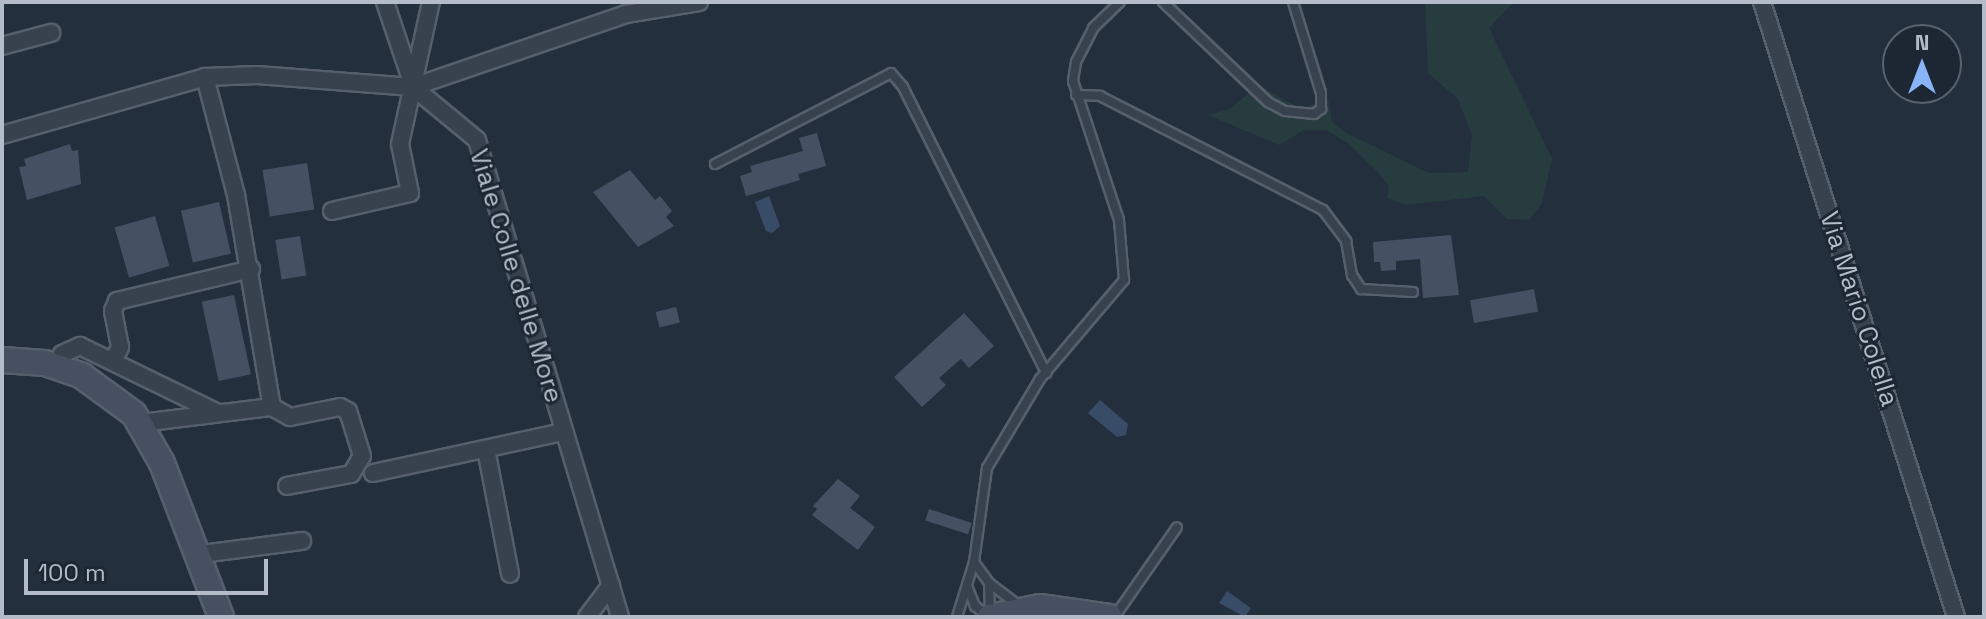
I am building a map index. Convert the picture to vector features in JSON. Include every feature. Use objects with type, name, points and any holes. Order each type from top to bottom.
[{"type":"main road","points":[[2,360],[59,366],[104,389],[141,423],[221,617]]},
{"type":"main road","points":[[989,617],[1024,609],[1058,607],[1112,617]]},
{"type":"street","points":[[385,2],[413,87]]},
{"type":"street","points":[[332,211],[410,193],[400,144],[431,2]]},
{"type":"street","points":[[2,135],[205,77],[257,75],[413,87],[626,14],[699,2]]},
{"type":"street","name":"Via Mario Colella","points":[[1762,2],[1956,617]]},
{"type":"street","points":[[2,46],[51,33]]},
{"type":"street","points":[[205,77],[251,269],[272,407]]},
{"type":"street","name":"Viale Colle delle More","points":[[413,87],[477,140],[620,617]]},
{"type":"street","points":[[113,361],[120,347],[113,311],[117,301],[251,269]]},
{"type":"street","points":[[59,366],[71,347],[113,361],[216,412]]},
{"type":"street","points":[[141,423],[272,407],[290,417],[340,407],[348,411],[362,456],[351,474],[287,486]]},
{"type":"street","points":[[373,473],[563,432]]},
{"type":"street","points":[[486,449],[510,574]]},
{"type":"street","points":[[194,555],[302,541]]},
{"type":"street","points":[[587,617],[611,585]]},
{"type":"lane","points":[[957,617],[974,562],[987,468],[1046,373],[1124,280],[1119,220],[1076,95],[1073,75],[1084,43],[1120,2]]},
{"type":"lane","points":[[1163,2],[1268,102],[1285,111],[1314,114],[1321,109],[1321,93],[1293,2]]},
{"type":"lane","points":[[715,164],[891,73],[903,87],[1046,373]]},
{"type":"lane","points":[[1076,95],[1100,96],[1323,210],[1346,241],[1352,275],[1361,289],[1413,292]]},
{"type":"lane","points":[[1112,617],[1177,527]]},
{"type":"lane","points":[[974,562],[989,583],[1024,609]]},
{"type":"lane","points":[[989,583],[989,617]]},
{"type":"lane","points":[[966,585],[975,606],[989,617]]},
{"type":"green space","points":[[1425,2],[1514,2],[1489,28],[1552,159],[1542,203],[1529,220],[1507,219],[1484,196],[1405,205],[1387,198],[1389,186],[1379,173],[1349,144],[1326,130],[1304,130],[1279,145],[1208,115],[1230,109],[1258,85],[1301,109],[1328,98],[1332,122],[1348,134],[1429,173],[1468,172],[1472,136],[1458,99],[1428,73]]},
{"type":"water","points":[[769,196],[780,226],[772,233],[766,231],[755,202]]},
{"type":"water","points":[[1100,400],[1128,424],[1126,435],[1117,437],[1088,413]]},
{"type":"water","points":[[1227,591],[1251,608],[1245,617],[1219,603]]},
{"type":"building","points":[[817,133],[826,166],[798,174],[800,180],[746,196],[740,176],[752,172],[750,166],[803,151],[799,138]]},
{"type":"building","points":[[70,144],[72,151],[78,150],[81,184],[27,200],[19,167],[26,166],[24,159]]},
{"type":"building","points":[[307,163],[314,209],[270,216],[263,170]]},
{"type":"building","points":[[630,170],[655,200],[660,196],[672,211],[666,217],[674,226],[638,247],[593,192]]},
{"type":"building","points":[[219,202],[231,254],[193,262],[181,211]]},
{"type":"building","points":[[155,216],[169,266],[129,278],[115,228]]},
{"type":"building","points":[[1451,235],[1459,295],[1423,298],[1420,259],[1396,261],[1396,270],[1381,271],[1380,262],[1374,262],[1373,242]]},
{"type":"building","points":[[300,236],[306,276],[282,279],[275,240]]},
{"type":"building","points":[[1534,289],[1538,312],[1474,323],[1470,300]]},
{"type":"building","points":[[234,295],[251,374],[219,381],[202,302]]},
{"type":"building","points":[[676,307],[680,323],[659,328],[656,312]]},
{"type":"building","points":[[964,313],[994,346],[969,368],[961,359],[939,378],[946,385],[922,407],[894,377]]},
{"type":"building","points":[[838,479],[860,496],[850,508],[875,527],[858,550],[812,515],[817,509],[813,506]]},
{"type":"building","points":[[929,509],[972,523],[968,534],[925,520]]}]
